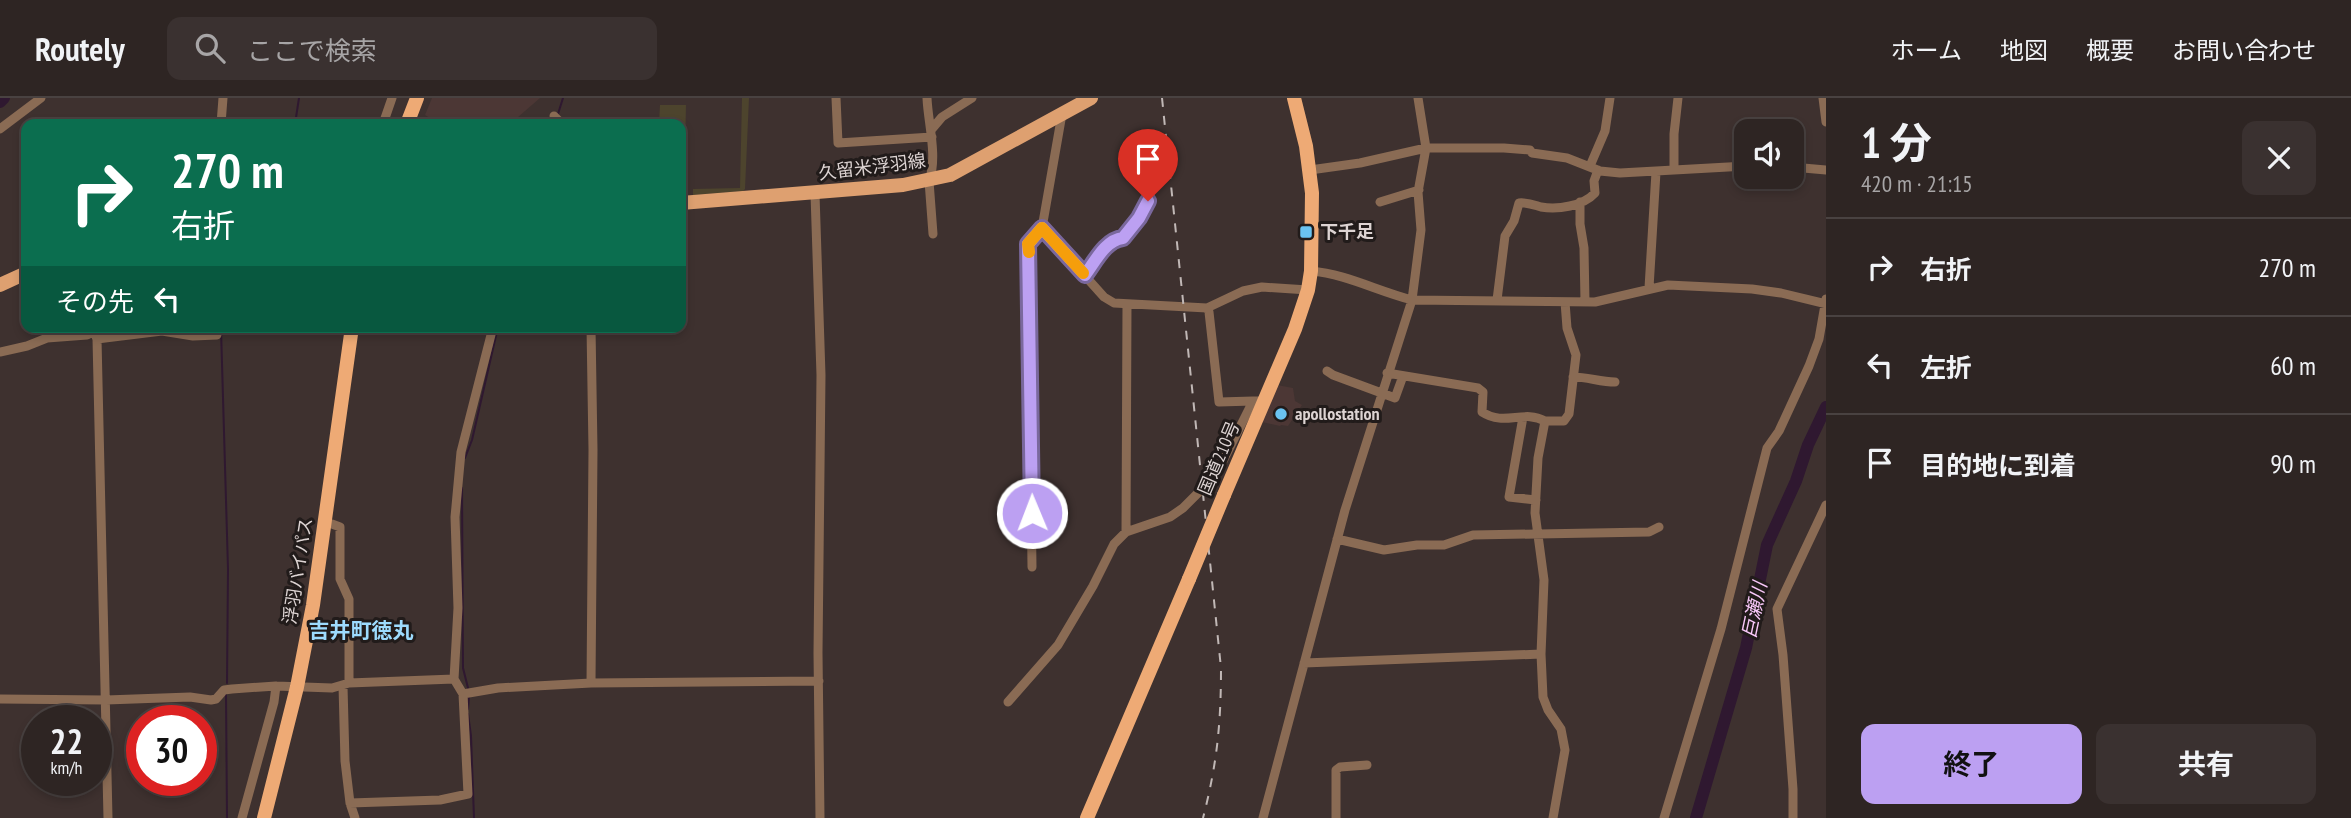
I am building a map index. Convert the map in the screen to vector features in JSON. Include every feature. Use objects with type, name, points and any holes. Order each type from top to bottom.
[{"type":"highway","points":[[409,119],[416,98]]},
{"type":"highway","name":"国道210号","points":[[1087,818],[1224,495],[1259,401],[1295,329],[1308,290],[1311,271],[1312,193],[1310,170],[1294,98]]},
{"type":"highway","name":"浮羽バイパス","points":[[264,818],[298,687],[324,533],[351,333]]},
{"type":"main road","name":"久留米浮羽線","points":[[686,203],[815,194],[929,181],[950,175],[1091,98]]},
{"type":"main road","points":[[0,285],[21,276]]},
{"type":"street","points":[[0,129],[41,98]]},
{"type":"street","points":[[221,119],[223,98]]},
{"type":"street","points":[[385,119],[392,98]]},
{"type":"street","points":[[836,98],[838,143],[931,134]]},
{"type":"street","points":[[927,98],[931,134],[932,175],[929,181],[933,234]]},
{"type":"street","points":[[931,134],[942,117],[972,98]]},
{"type":"street","points":[[1263,818],[1337,539],[1412,300],[1421,230],[1419,190],[1426,148],[1418,98]]},
{"type":"street","points":[[1497,300],[1505,236],[1514,221],[1519,203],[1552,208],[1580,202],[1595,193],[1594,168],[1605,131],[1610,98]]},
{"type":"street","points":[[1674,169],[1678,98]]},
{"type":"street","points":[[1824,98],[1826,122]]},
{"type":"street","points":[[1032,567],[1028,244],[1042,228],[1062,112]]},
{"type":"street","points":[[1310,170],[1360,163],[1426,148],[1530,150],[1532,153],[1567,158],[1594,168],[1620,173],[1734,166]]},
{"type":"street","points":[[1804,168],[1826,170]]},
{"type":"street","points":[[1649,288],[1656,172]]},
{"type":"street","points":[[1380,202],[1419,190]]},
{"type":"street","points":[[815,194],[821,375],[818,653],[820,818]]},
{"type":"street","points":[[1085,275],[1107,246],[1115,239],[1123,238],[1148,201]]},
{"type":"street","points":[[1580,202],[1585,302]]},
{"type":"street","points":[[1042,228],[1104,297],[1114,303],[1207,308],[1243,291],[1262,287],[1308,290]]},
{"type":"street","points":[[1311,271],[1335,273],[1388,294],[1412,300],[1595,302],[1668,285],[1752,289],[1825,302],[1819,339],[1809,366],[1779,431],[1767,448],[1721,629],[1664,818]]},
{"type":"street","points":[[1387,373],[1478,388],[1483,392],[1482,412],[1489,416],[1504,420],[1537,417],[1545,421],[1564,421],[1569,414],[1576,355],[1567,328],[1565,302]]},
{"type":"street","points":[[1126,532],[1127,304]]},
{"type":"street","points":[[1207,308],[1219,402],[1259,401]]},
{"type":"street","points":[[0,352],[47,338],[94,333],[153,333]]},
{"type":"street","points":[[94,333],[108,818]]},
{"type":"street","points":[[174,333],[193,336],[216,335]]},
{"type":"street","points":[[454,679],[458,608],[455,517],[459,465],[492,333]]},
{"type":"street","points":[[590,683],[593,450],[591,333]]},
{"type":"street","points":[[1327,371],[1333,376],[1395,398],[1402,376]]},
{"type":"street","points":[[1573,377],[1591,377],[1601,382],[1615,382]]},
{"type":"street","points":[[1008,702],[1058,645],[1114,544],[1126,532],[1170,517],[1194,498],[1216,475],[1259,401]]},
{"type":"street","points":[[1523,417],[1509,498],[1536,500]]},
{"type":"street","points":[[1545,421],[1538,458],[1536,500],[1537,532],[1544,580],[1541,654],[1543,697],[1561,729],[1564,750],[1553,818]]},
{"type":"street","points":[[1793,818],[1783,655],[1776,609],[1806,544],[1821,526],[1826,505]]},
{"type":"street","points":[[332,524],[340,527],[340,579],[349,599],[345,761],[350,803],[355,818]]},
{"type":"street","points":[[1337,539],[1384,550],[1417,545],[1444,545],[1468,535],[1650,532],[1658,527]]},
{"type":"street","points":[[1304,663],[1541,654]]},
{"type":"street","points":[[0,699],[106,700],[190,697],[211,700],[216,699],[224,690],[276,686],[332,688],[454,679],[468,693],[468,794],[440,800],[350,803]]},
{"type":"street","points":[[468,693],[498,688],[590,683],[819,681]]},
{"type":"street","points":[[242,818],[276,686]]},
{"type":"street","points":[[1336,818],[1336,770],[1340,767],[1367,765]]},
{"type":"shaded area","points":[[432,98],[540,98],[516,119],[432,119],[425,115]]},
{"type":"shaded area","points":[[742,98],[749,98],[745,189],[693,195],[693,189],[740,188]]},
{"type":"shaded area","points":[[660,105],[686,105],[686,119],[659,119]]},
{"type":"shaded area","name":"apollostation","points":[[1277,385],[1293,388],[1295,401],[1302,405],[1288,426],[1262,422]]},
{"type":"waterway","points":[[0,102],[4,98]]},
{"type":"waterway","points":[[296,119],[299,98]]},
{"type":"waterway","points":[[558,114],[563,98]]},
{"type":"waterway","points":[[221,333],[228,569],[227,683]]},
{"type":"waterway","points":[[465,458],[472,440],[497,333]]},
{"type":"waterway","name":"巨瀬川","points":[[1696,818],[1746,648],[1767,545],[1826,407]]},
{"type":"waterway","points":[[462,488],[463,668],[468,688]]},
{"type":"waterway","points":[[226,695],[227,818]]},
{"type":"waterway","points":[[468,709],[469,697]]},
{"type":"waterway","points":[[468,714],[474,818]]},
{"type":"railway","points":[[1162,98],[1221,668],[1217,744],[1203,818]]},
{"type":"slow traffic","points":[[1029,252],[1028,244],[1042,228],[1083,273]]},
{"type":"place","name":"下千足","points":[[1306,232]]},
{"type":"place","name":"apollostation","points":[[1281,414]]},
{"type":"district","name":"吉井町徳丸","points":[[361,631]]},
{"type":"route","points":[[1032,513],[1028,244],[1042,228],[1085,275],[1107,246],[1115,239],[1123,238],[1148,201]]}]
